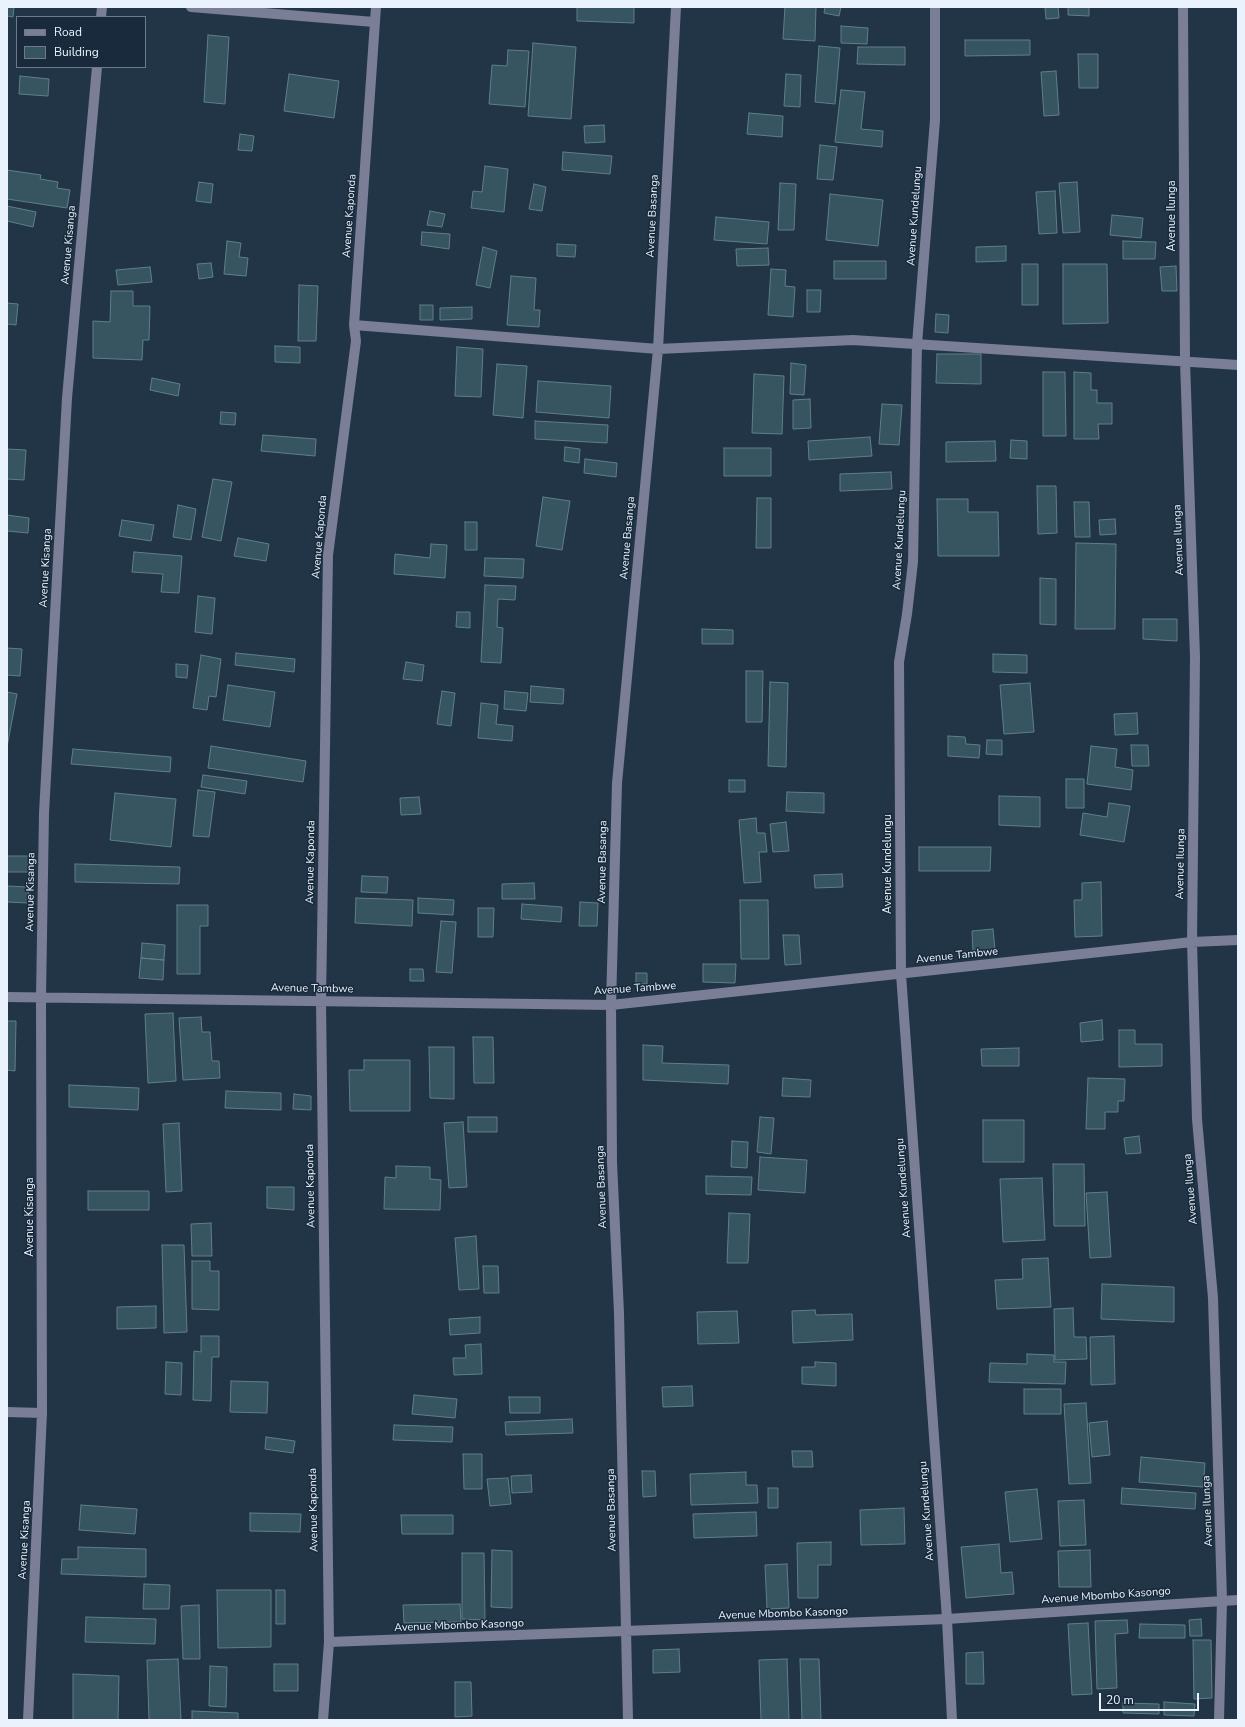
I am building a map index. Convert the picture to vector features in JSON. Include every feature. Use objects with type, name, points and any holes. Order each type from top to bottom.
[{"type":"street","points":[[191,7],[374,22]]},
{"type":"street","name":"Avenue Kaponda","points":[[323,1720],[328,1642],[321,1001],[328,555],[356,341],[354,325],[376,7]]},
{"type":"street","name":"Avenue Basanga","points":[[628,1720],[619,1314],[612,1162],[611,1005],[617,783],[658,349],[676,7]]},
{"type":"street","name":"Avenue Kundelungu","points":[[935,7],[935,120],[917,344],[913,562],[907,614],[899,662],[901,974],[947,1619],[952,1720]]},
{"type":"street","name":"Avenue Ilunga","points":[[1183,7],[1185,361],[1195,657],[1192,942],[1197,1119],[1213,1298],[1222,1600],[1219,1720]]},
{"type":"street","name":"Avenue Kisanga","points":[[28,1720],[42,1413],[41,997],[44,813],[67,406],[97,68]]},
{"type":"street","points":[[354,325],[658,349],[853,340],[1238,365]]},
{"type":"street","name":"Avenue Tambwe","points":[[7,997],[611,1005],[1192,942],[1238,940]]},
{"type":"street","points":[[7,1412],[42,1413]]},
{"type":"street","name":"Avenue Mbombo Kasongo","points":[[328,1642],[947,1619],[1238,1600]]},
{"type":"building","points":[[7,7],[14,7],[13,17],[7,16]]},
{"type":"building","points":[[577,7],[634,7],[634,23],[577,21]]},
{"type":"building","points":[[785,7],[816,7],[815,41],[783,39]]},
{"type":"building","points":[[825,7],[841,7],[839,16],[824,13]]},
{"type":"building","points":[[1045,7],[1058,7],[1059,18],[1046,19]]},
{"type":"building","points":[[1068,7],[1089,7],[1089,16],[1068,15]]},
{"type":"building","points":[[841,26],[868,28],[867,44],[841,43]]},
{"type":"building","points":[[208,35],[229,37],[225,104],[204,102]]},
{"type":"building","points":[[965,40],[1030,40],[1030,55],[965,56]]},
{"type":"building","points":[[533,43],[576,47],[571,119],[528,116]]},
{"type":"building","points":[[819,46],[840,48],[835,104],[815,102]]},
{"type":"building","points":[[858,47],[905,47],[905,65],[857,64]]},
{"type":"building","points":[[508,50],[529,51],[525,107],[489,104],[492,65],[507,66]]},
{"type":"building","points":[[1078,54],[1098,54],[1098,88],[1079,88]]},
{"type":"building","points":[[1056,71],[1059,115],[1044,116],[1041,72]]},
{"type":"building","points":[[289,74],[339,81],[334,118],[284,111]]},
{"type":"building","points":[[786,74],[801,75],[800,107],[784,106]]},
{"type":"building","points":[[20,76],[49,79],[48,96],[19,94]]},
{"type":"building","points":[[841,90],[865,92],[861,129],[883,131],[882,147],[835,142]]},
{"type":"building","points":[[749,113],[783,116],[782,137],[747,134]]},
{"type":"building","points":[[604,125],[605,142],[585,143],[584,126]]},
{"type":"building","points":[[240,134],[254,136],[252,151],[238,150]]},
{"type":"building","points":[[820,145],[837,147],[833,180],[817,179]]},
{"type":"building","points":[[563,152],[612,156],[610,174],[562,170]]},
{"type":"building","points":[[485,166],[508,169],[504,212],[471,208],[473,191],[482,192]]},
{"type":"building","points":[[7,170],[41,175],[40,179],[58,182],[57,188],[70,190],[67,208],[7,199]]},
{"type":"building","points":[[199,182],[213,184],[211,203],[196,201]]},
{"type":"building","points":[[1077,182],[1080,232],[1063,233],[1059,183]]},
{"type":"building","points":[[780,183],[796,184],[794,230],[778,230]]},
{"type":"building","points":[[534,184],[546,187],[542,211],[529,209]]},
{"type":"building","points":[[1055,191],[1057,233],[1039,234],[1036,192]]},
{"type":"building","points":[[830,194],[883,200],[878,246],[826,240]]},
{"type":"building","points":[[7,206],[36,212],[33,227],[7,221]]},
{"type":"building","points":[[430,211],[445,214],[442,227],[427,225]]},
{"type":"building","points":[[1112,215],[1143,218],[1141,238],[1110,235]]},
{"type":"building","points":[[716,217],[769,222],[767,244],[714,240]]},
{"type":"building","points":[[422,232],[450,234],[449,249],[421,245]]},
{"type":"building","points":[[227,241],[241,243],[239,257],[248,258],[246,276],[224,274]]},
{"type":"building","points":[[1123,241],[1156,242],[1155,259],[1123,259]]},
{"type":"building","points":[[557,244],[576,245],[575,257],[557,256]]},
{"type":"building","points":[[1006,246],[1006,261],[976,262],[976,247]]},
{"type":"building","points":[[483,247],[497,251],[490,288],[476,285]]},
{"type":"building","points":[[768,248],[769,265],[737,266],[736,249]]},
{"type":"building","points":[[834,261],[886,261],[886,279],[834,279]]},
{"type":"building","points":[[211,263],[213,277],[199,279],[197,264]]},
{"type":"building","points":[[1022,264],[1038,264],[1038,305],[1022,305]]},
{"type":"building","points":[[1063,264],[1107,264],[1108,323],[1063,324]]},
{"type":"building","points":[[1176,266],[1177,291],[1162,291],[1160,267]]},
{"type":"building","points":[[150,267],[152,282],[118,285],[116,270]]},
{"type":"building","points":[[771,269],[786,270],[785,286],[795,287],[793,317],[768,315]]},
{"type":"building","points":[[511,276],[536,278],[534,310],[540,310],[539,327],[507,325]]},
{"type":"building","points":[[299,285],[318,286],[316,341],[298,341]]},
{"type":"building","points":[[807,290],[821,290],[820,312],[807,312]]},
{"type":"building","points":[[111,291],[133,291],[133,306],[150,306],[149,340],[143,340],[142,360],[93,358],[93,321],[110,322]]},
{"type":"building","points":[[7,303],[18,304],[16,325],[7,324]]},
{"type":"building","points":[[420,305],[433,305],[433,320],[420,320]]},
{"type":"building","points":[[472,307],[472,319],[440,320],[440,308]]},
{"type":"building","points":[[936,314],[949,315],[948,333],[935,332]]},
{"type":"building","points":[[275,346],[300,347],[300,363],[275,362]]},
{"type":"building","points":[[457,347],[483,349],[481,397],[455,396]]},
{"type":"building","points":[[937,354],[981,354],[981,384],[936,383]]},
{"type":"building","points":[[791,363],[806,365],[804,395],[790,394]]},
{"type":"building","points":[[497,364],[527,366],[523,418],[493,415]]},
{"type":"building","points":[[1043,372],[1065,372],[1066,436],[1043,436]]},
{"type":"building","points":[[1074,372],[1091,373],[1091,390],[1097,390],[1097,403],[1112,403],[1112,424],[1098,424],[1099,439],[1074,439]]},
{"type":"building","points":[[754,374],[784,376],[782,434],[752,433]]},
{"type":"building","points":[[152,378],[180,384],[178,396],[150,390]]},
{"type":"building","points":[[538,381],[611,386],[609,418],[536,412]]},
{"type":"building","points":[[810,399],[811,428],[793,429],[793,400]]},
{"type":"building","points":[[882,404],[902,405],[899,445],[879,444]]},
{"type":"building","points":[[221,412],[236,413],[235,425],[220,424]]},
{"type":"building","points":[[535,421],[608,425],[607,443],[535,439]]},
{"type":"building","points":[[263,435],[316,439],[315,456],[261,451]]},
{"type":"building","points":[[870,437],[872,456],[809,460],[808,441]]},
{"type":"building","points":[[1011,440],[1027,441],[1027,459],[1010,458]]},
{"type":"building","points":[[995,441],[996,461],[946,462],[946,442]]},
{"type":"building","points":[[565,447],[580,449],[579,463],[564,461]]},
{"type":"building","points":[[724,448],[771,448],[771,476],[724,476]]},
{"type":"building","points":[[7,449],[26,450],[24,480],[7,479]]},
{"type":"building","points":[[585,459],[617,463],[616,477],[584,473]]},
{"type":"building","points":[[891,472],[892,489],[840,491],[840,474]]},
{"type":"building","points":[[213,479],[232,482],[221,541],[202,537]]},
{"type":"building","points":[[1037,486],[1056,486],[1057,533],[1038,534]]},
{"type":"building","points":[[543,497],[570,501],[562,550],[536,546]]},
{"type":"building","points":[[757,498],[771,498],[771,548],[756,548]]},
{"type":"building","points":[[937,499],[968,499],[968,512],[998,512],[999,556],[938,556]]},
{"type":"building","points":[[1074,502],[1089,502],[1090,537],[1075,537]]},
{"type":"building","points":[[178,505],[196,509],[191,540],[173,537]]},
{"type":"building","points":[[7,515],[29,518],[28,533],[7,531]]},
{"type":"building","points":[[1115,519],[1116,534],[1100,535],[1099,520]]},
{"type":"building","points":[[122,520],[154,525],[151,541],[119,536]]},
{"type":"building","points":[[465,522],[477,522],[477,550],[465,550]]},
{"type":"building","points":[[238,538],[269,544],[266,561],[234,556]]},
{"type":"building","points":[[1076,543],[1116,544],[1115,629],[1075,629]]},
{"type":"building","points":[[431,544],[447,545],[445,578],[394,574],[395,554],[430,558]]},
{"type":"building","points":[[134,552],[182,556],[179,593],[161,592],[163,574],[132,572]]},
{"type":"building","points":[[485,558],[524,559],[523,578],[484,576]]},
{"type":"building","points":[[1040,578],[1056,579],[1056,625],[1040,624]]},
{"type":"building","points":[[485,585],[516,586],[515,600],[498,599],[497,627],[503,628],[501,663],[481,662]]},
{"type":"building","points":[[198,596],[215,598],[212,634],[195,632]]},
{"type":"building","points":[[457,612],[470,612],[470,628],[456,627]]},
{"type":"building","points":[[1143,619],[1177,619],[1177,641],[1143,639]]},
{"type":"building","points":[[702,629],[733,630],[733,644],[702,644]]},
{"type":"building","points":[[7,648],[22,649],[20,676],[7,675]]},
{"type":"building","points":[[236,653],[295,659],[294,672],[235,665]]},
{"type":"building","points":[[993,654],[1027,655],[1027,673],[993,672]]},
{"type":"building","points":[[201,655],[221,659],[216,697],[209,696],[207,710],[193,708]]},
{"type":"building","points":[[406,662],[424,665],[422,681],[403,679]]},
{"type":"building","points":[[176,664],[188,665],[187,678],[176,677]]},
{"type":"building","points":[[746,671],[763,671],[762,722],[746,722]]},
{"type":"building","points":[[770,682],[788,683],[786,767],[768,766]]},
{"type":"building","points":[[1030,683],[1034,732],[1004,734],[1000,685]]},
{"type":"building","points":[[228,685],[275,692],[270,727],[223,720]]},
{"type":"building","points":[[531,686],[564,689],[563,704],[530,702]]},
{"type":"building","points":[[442,691],[455,693],[451,726],[437,724]]},
{"type":"building","points":[[505,691],[528,693],[526,711],[504,709]]},
{"type":"building","points":[[7,692],[17,694],[7,747]]},
{"type":"building","points":[[481,703],[498,705],[496,724],[513,726],[512,741],[478,738]]},
{"type":"building","points":[[1137,713],[1138,734],[1115,735],[1114,714]]},
{"type":"building","points":[[948,736],[965,737],[966,744],[980,745],[979,758],[948,756]]},
{"type":"building","points":[[987,740],[1002,740],[1002,755],[986,754]]},
{"type":"building","points":[[1131,745],[1148,745],[1149,766],[1132,766]]},
{"type":"building","points":[[211,746],[306,761],[303,782],[208,768]]},
{"type":"building","points":[[1091,746],[1117,749],[1115,767],[1133,770],[1131,790],[1087,784]]},
{"type":"building","points":[[73,749],[171,757],[170,772],[71,764]]},
{"type":"building","points":[[203,775],[247,781],[245,794],[201,787]]},
{"type":"building","points":[[1066,779],[1084,779],[1084,808],[1066,808]]},
{"type":"building","points":[[729,780],[745,780],[745,792],[729,792]]},
{"type":"building","points":[[198,790],[215,792],[209,837],[193,836]]},
{"type":"building","points":[[787,792],[824,793],[824,813],[786,811]]},
{"type":"building","points":[[115,793],[176,799],[171,847],[110,840]]},
{"type":"building","points":[[999,796],[1040,797],[1040,827],[999,825]]},
{"type":"building","points":[[419,797],[421,814],[401,815],[400,798]]},
{"type":"building","points":[[1109,803],[1130,806],[1124,842],[1080,835],[1083,813],[1107,817]]},
{"type":"building","points":[[756,818],[757,833],[765,833],[767,852],[759,852],[761,882],[744,883],[739,820]]},
{"type":"building","points":[[786,822],[789,851],[773,852],[770,824]]},
{"type":"building","points":[[919,847],[991,847],[990,871],[919,871]]},
{"type":"building","points":[[7,856],[31,856],[31,872],[7,872]]},
{"type":"building","points":[[75,864],[180,867],[179,884],[75,882]]},
{"type":"building","points":[[842,874],[843,887],[815,888],[814,875]]},
{"type":"building","points":[[362,876],[388,877],[387,893],[361,892]]},
{"type":"building","points":[[1101,882],[1102,936],[1075,937],[1074,900],[1082,900],[1082,883]]},
{"type":"building","points":[[534,883],[535,899],[502,899],[502,884]]},
{"type":"building","points":[[7,886],[29,887],[28,903],[7,902]]},
{"type":"building","points":[[356,898],[413,900],[412,926],[355,923]]},
{"type":"building","points":[[418,898],[454,900],[453,915],[418,913]]},
{"type":"building","points":[[740,900],[768,900],[769,959],[741,959]]},
{"type":"building","points":[[580,902],[598,903],[597,926],[579,926]]},
{"type":"building","points":[[522,904],[562,907],[561,922],[521,919]]},
{"type":"building","points":[[177,905],[208,905],[208,926],[200,926],[200,974],[177,974]]},
{"type":"building","points":[[478,908],[494,908],[493,937],[478,937]]},
{"type":"building","points":[[441,921],[456,922],[452,973],[436,972]]},
{"type":"building","points":[[993,929],[995,950],[973,952],[972,931]]},
{"type":"building","points":[[783,935],[799,935],[801,964],[785,965]]},
{"type":"building","points":[[142,943],[165,945],[164,960],[141,958]]},
{"type":"building","points":[[141,958],[164,960],[163,980],[139,978]]},
{"type":"building","points":[[703,964],[736,964],[735,983],[703,982]]},
{"type":"building","points":[[410,969],[423,969],[424,981],[410,981]]},
{"type":"building","points":[[636,973],[647,973],[647,984],[636,984]]},
{"type":"building","points":[[173,1013],[176,1081],[148,1083],[145,1014]]},
{"type":"building","points":[[201,1017],[202,1032],[210,1032],[212,1061],[219,1061],[220,1078],[183,1080],[179,1018]]},
{"type":"building","points":[[1102,1020],[1103,1040],[1081,1042],[1080,1023]]},
{"type":"building","points":[[7,1021],[16,1021],[15,1071],[7,1070]]},
{"type":"building","points":[[1119,1030],[1135,1030],[1135,1044],[1162,1044],[1162,1066],[1119,1067]]},
{"type":"building","points":[[473,1037],[493,1037],[494,1083],[474,1083]]},
{"type":"building","points":[[643,1045],[663,1046],[662,1063],[729,1065],[728,1084],[643,1080]]},
{"type":"building","points":[[429,1047],[454,1047],[454,1099],[430,1098]]},
{"type":"building","points":[[1019,1048],[1019,1066],[982,1066],[981,1049]]},
{"type":"building","points":[[364,1060],[410,1060],[410,1111],[350,1111],[349,1070],[364,1070]]},
{"type":"building","points":[[783,1078],[811,1080],[810,1097],[782,1096]]},
{"type":"building","points":[[1088,1078],[1125,1079],[1124,1101],[1118,1101],[1118,1112],[1105,1112],[1105,1129],[1086,1129]]},
{"type":"building","points":[[69,1085],[139,1088],[138,1110],[69,1107]]},
{"type":"building","points":[[226,1091],[281,1093],[281,1110],[225,1108]]},
{"type":"building","points":[[294,1094],[311,1096],[311,1110],[293,1109]]},
{"type":"building","points":[[468,1117],[497,1117],[497,1132],[468,1132]]},
{"type":"building","points":[[760,1117],[774,1118],[771,1154],[757,1152]]},
{"type":"building","points":[[983,1120],[1024,1120],[1024,1162],[983,1162]]},
{"type":"building","points":[[463,1122],[467,1187],[449,1188],[444,1123]]},
{"type":"building","points":[[179,1123],[182,1191],[166,1192],[163,1124]]},
{"type":"building","points":[[1139,1136],[1141,1153],[1126,1154],[1124,1138]]},
{"type":"building","points":[[732,1141],[748,1142],[747,1168],[731,1167]]},
{"type":"building","points":[[760,1157],[807,1160],[805,1193],[758,1190]]},
{"type":"building","points":[[1053,1164],[1084,1164],[1085,1226],[1054,1226]]},
{"type":"building","points":[[396,1166],[430,1167],[430,1179],[441,1180],[440,1210],[384,1209],[385,1177],[396,1178]]},
{"type":"building","points":[[706,1176],[752,1177],[751,1195],[706,1194]]},
{"type":"building","points":[[1042,1178],[1045,1240],[1003,1242],[1000,1179]]},
{"type":"building","points":[[267,1187],[294,1187],[294,1210],[267,1208]]},
{"type":"building","points":[[88,1191],[149,1191],[149,1210],[88,1210]]},
{"type":"building","points":[[1107,1192],[1111,1257],[1090,1258],[1086,1193]]},
{"type":"building","points":[[729,1213],[750,1214],[748,1263],[727,1263]]},
{"type":"building","points":[[211,1223],[212,1256],[192,1256],[191,1224]]},
{"type":"building","points":[[476,1236],[479,1289],[459,1290],[455,1238]]},
{"type":"building","points":[[162,1245],[184,1245],[187,1332],[164,1333]]},
{"type":"building","points":[[1048,1258],[1051,1307],[997,1309],[995,1280],[1023,1279],[1022,1259]]},
{"type":"building","points":[[192,1261],[210,1261],[210,1271],[219,1271],[219,1310],[192,1309]]},
{"type":"building","points":[[483,1266],[498,1266],[499,1293],[484,1293]]},
{"type":"building","points":[[1102,1284],[1174,1287],[1174,1322],[1101,1319]]},
{"type":"building","points":[[156,1306],[156,1328],[117,1329],[117,1307]]},
{"type":"building","points":[[1073,1308],[1074,1337],[1086,1337],[1087,1359],[1055,1360],[1054,1309]]},
{"type":"building","points":[[815,1310],[816,1315],[852,1314],[853,1340],[793,1343],[792,1311]]},
{"type":"building","points":[[737,1311],[739,1343],[698,1344],[697,1312]]},
{"type":"building","points":[[480,1317],[480,1333],[450,1335],[449,1319]]},
{"type":"building","points":[[201,1336],[219,1336],[219,1357],[212,1357],[211,1401],[193,1400],[194,1351],[201,1352]]},
{"type":"building","points":[[1114,1336],[1115,1384],[1091,1385],[1090,1337]]},
{"type":"building","points":[[481,1344],[482,1374],[454,1375],[453,1358],[466,1358],[465,1345]]},
{"type":"building","points":[[1027,1354],[1054,1355],[1054,1362],[1066,1362],[1065,1384],[989,1382],[990,1363],[1027,1364]]},
{"type":"building","points":[[166,1362],[182,1363],[181,1395],[165,1394]]},
{"type":"building","points":[[815,1362],[836,1363],[836,1386],[802,1384],[802,1367],[815,1367]]},
{"type":"building","points":[[231,1381],[268,1382],[267,1413],[230,1412]]},
{"type":"building","points":[[692,1386],[693,1406],[663,1407],[662,1387]]},
{"type":"building","points":[[1024,1389],[1061,1389],[1061,1414],[1024,1414]]},
{"type":"building","points":[[414,1395],[457,1399],[455,1418],[412,1414]]},
{"type":"building","points":[[509,1397],[540,1397],[540,1413],[510,1413]]},
{"type":"building","points":[[1086,1403],[1091,1483],[1069,1484],[1064,1404]]},
{"type":"building","points":[[572,1419],[573,1433],[506,1435],[505,1422]]},
{"type":"building","points":[[1107,1421],[1110,1455],[1092,1457],[1089,1423]]},
{"type":"building","points":[[394,1425],[453,1427],[452,1442],[393,1440]]},
{"type":"building","points":[[266,1437],[295,1441],[293,1453],[265,1449]]},
{"type":"building","points":[[792,1451],[812,1451],[813,1467],[793,1467]]},
{"type":"building","points":[[463,1454],[482,1454],[482,1489],[464,1489]]},
{"type":"building","points":[[1141,1457],[1205,1463],[1203,1487],[1139,1482]]},
{"type":"building","points":[[642,1471],[655,1471],[656,1496],[643,1497]]},
{"type":"building","points":[[746,1472],[746,1485],[757,1485],[758,1503],[691,1505],[690,1474]]},
{"type":"building","points":[[531,1475],[532,1492],[512,1493],[511,1476]]},
{"type":"building","points":[[508,1478],[511,1504],[490,1506],[487,1479]]},
{"type":"building","points":[[768,1488],[778,1488],[778,1508],[768,1508]]},
{"type":"building","points":[[1122,1488],[1196,1493],[1195,1509],[1121,1504]]},
{"type":"building","points":[[1037,1489],[1042,1539],[1010,1542],[1005,1492]]},
{"type":"building","points":[[1084,1500],[1086,1545],[1060,1546],[1058,1501]]},
{"type":"building","points":[[81,1505],[137,1509],[135,1534],[79,1530]]},
{"type":"building","points":[[904,1508],[905,1544],[861,1545],[860,1510]]},
{"type":"building","points":[[756,1512],[757,1536],[694,1538],[693,1514]]},
{"type":"building","points":[[250,1513],[301,1514],[300,1532],[250,1531]]},
{"type":"building","points":[[401,1515],[453,1515],[453,1534],[402,1534]]},
{"type":"building","points":[[831,1542],[831,1565],[818,1565],[818,1598],[798,1598],[797,1543]]},
{"type":"building","points":[[999,1544],[1001,1573],[1012,1572],[1014,1594],[966,1598],[961,1547]]},
{"type":"building","points":[[78,1547],[146,1549],[146,1577],[61,1574],[62,1559],[78,1559]]},
{"type":"building","points":[[492,1550],[512,1551],[512,1608],[491,1607]]},
{"type":"building","points":[[1090,1550],[1091,1587],[1059,1587],[1058,1551]]},
{"type":"building","points":[[462,1553],[484,1553],[485,1620],[462,1619]]},
{"type":"building","points":[[787,1564],[789,1608],[767,1609],[765,1565]]},
{"type":"building","points":[[144,1584],[170,1585],[169,1609],[143,1609]]},
{"type":"building","points":[[217,1590],[271,1590],[271,1647],[218,1648]]},
{"type":"building","points":[[276,1590],[285,1590],[285,1624],[276,1624]]},
{"type":"building","points":[[460,1604],[461,1622],[404,1623],[403,1605]]},
{"type":"building","points":[[199,1605],[200,1659],[183,1659],[181,1606]]},
{"type":"building","points":[[86,1617],[156,1619],[155,1644],[85,1642]]},
{"type":"building","points":[[1201,1619],[1202,1636],[1190,1636],[1189,1620]]},
{"type":"building","points":[[1127,1620],[1128,1633],[1115,1634],[1117,1688],[1097,1689],[1095,1621]]},
{"type":"building","points":[[1088,1623],[1092,1694],[1072,1695],[1068,1624]]},
{"type":"building","points":[[1140,1624],[1185,1625],[1185,1638],[1139,1638]]},
{"type":"building","points":[[1193,1640],[1211,1640],[1212,1698],[1194,1699]]},
{"type":"building","points":[[679,1649],[680,1672],[653,1673],[653,1650]]},
{"type":"building","points":[[983,1652],[984,1684],[966,1684],[966,1653]]},
{"type":"building","points":[[178,1659],[181,1720],[149,1720],[147,1660]]},
{"type":"building","points":[[787,1659],[789,1720],[761,1720],[759,1660]]},
{"type":"building","points":[[800,1659],[819,1659],[821,1720],[802,1720]]},
{"type":"building","points":[[274,1664],[298,1664],[298,1691],[274,1691]]},
{"type":"building","points":[[210,1666],[227,1667],[226,1707],[209,1706]]},
{"type":"building","points":[[73,1674],[119,1676],[118,1720],[73,1720]]},
{"type":"building","points":[[455,1682],[471,1682],[472,1716],[455,1717]]},
{"type":"building","points":[[1164,1702],[1195,1704],[1194,1716],[1164,1715]]},
{"type":"building","points":[[1123,1703],[1159,1704],[1159,1714],[1123,1713]]},
{"type":"building","points":[[192,1711],[238,1713],[238,1720],[192,1720]]}]
